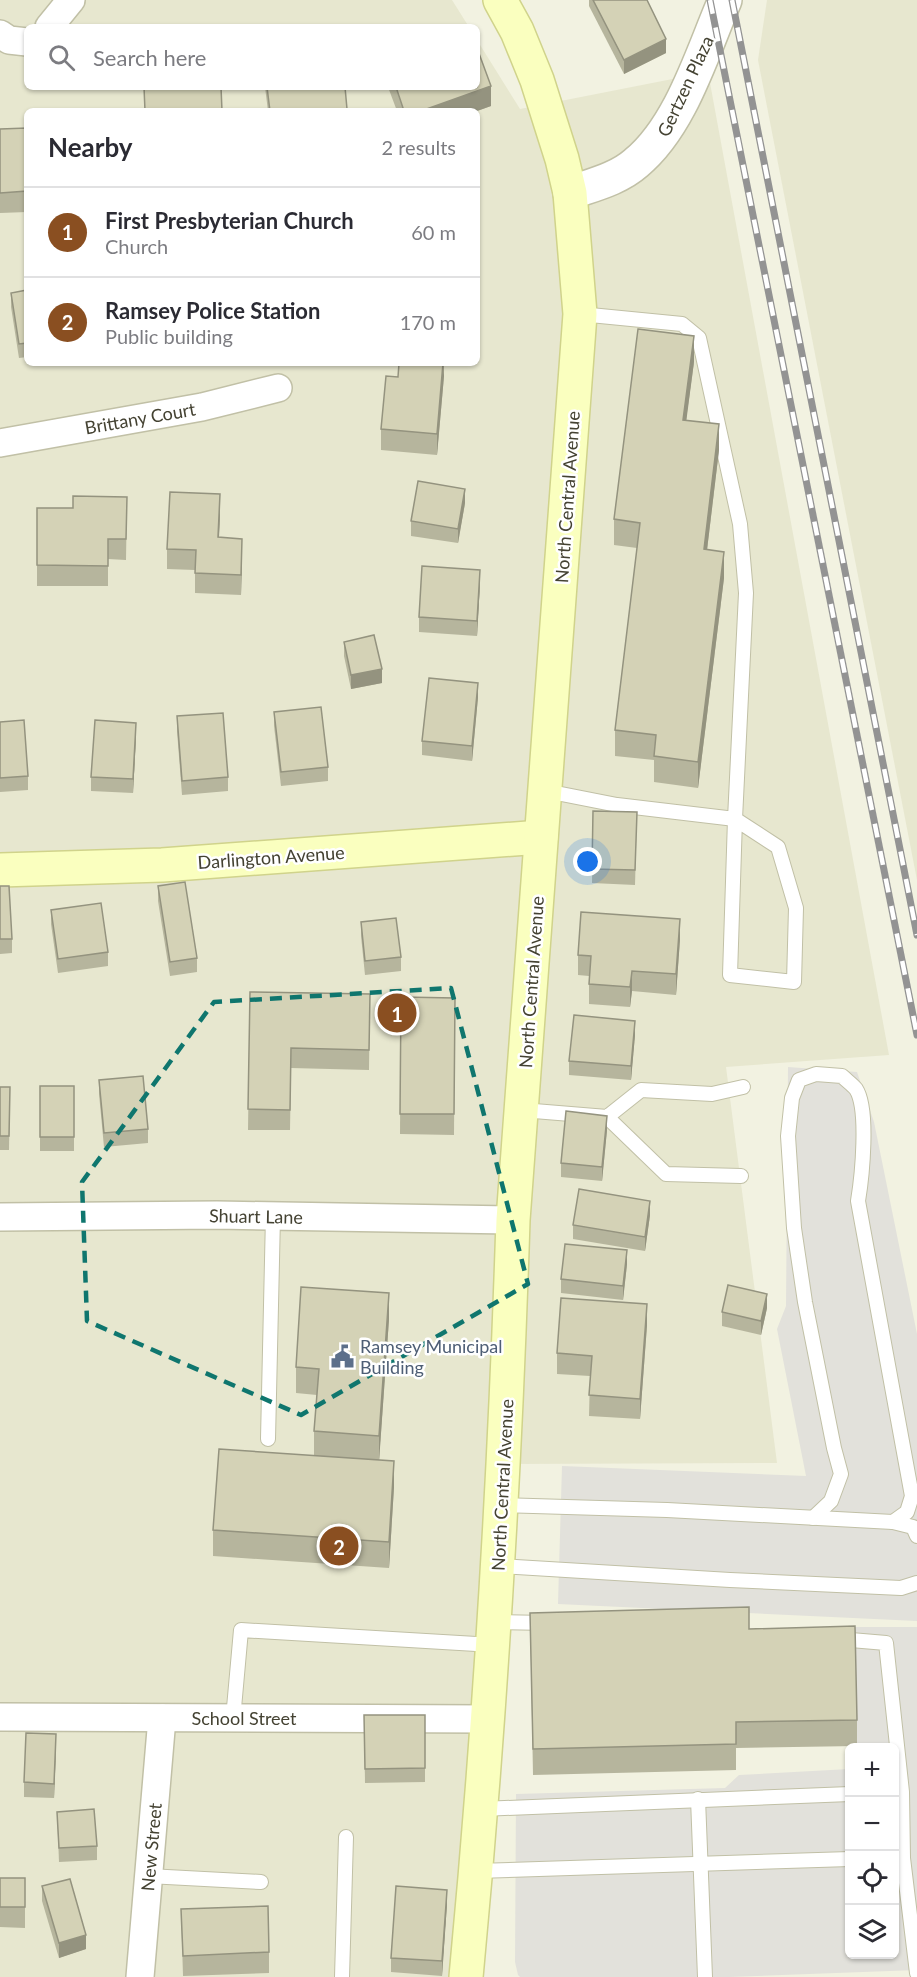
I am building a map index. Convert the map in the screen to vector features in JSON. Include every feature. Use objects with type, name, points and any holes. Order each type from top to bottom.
[{"type":"main road","name":"North Central Avenue","points":[[466,1977],[482,1809],[494,1633],[502,1504],[513,1221],[580,314],[570,193],[562,159],[537,81],[517,31],[500,0]]},
{"type":"main road","name":"Darlington Avenue","points":[[0,870],[162,865],[541,837]]},
{"type":"street","points":[[51,24],[71,0]]},
{"type":"street","name":"Gertzen Plaza","points":[[570,193],[612,178],[635,165],[658,143],[691,83],[725,0]]},
{"type":"street","points":[[0,34],[9,40],[24,42]]},
{"type":"street","name":"Brittany Court","points":[[0,442],[202,407],[278,388]]},
{"type":"street","name":"Shuart Lane","points":[[0,1217],[273,1216],[513,1221]]},
{"type":"street","name":"School Street","points":[[0,1717],[488,1719]]},
{"type":"street","name":"New Street","points":[[140,1977],[162,1718]]},
{"type":"lane","points":[[546,791],[617,805],[735,819],[778,847],[796,908],[794,982],[730,975],[735,819],[746,593],[740,524],[699,338],[682,324],[580,314]]},
{"type":"lane","points":[[813,1518],[831,1501],[841,1474],[805,1302],[794,1228],[788,1136],[792,1098],[799,1080],[816,1074],[842,1076],[857,1090],[863,1119],[863,1170],[858,1201],[912,1496],[907,1512],[893,1522]]},
{"type":"lane","points":[[607,1117],[640,1090],[712,1094],[743,1087]]},
{"type":"lane","points":[[522,1110],[607,1117],[666,1174],[741,1176]]},
{"type":"lane","points":[[268,1439],[273,1216]]},
{"type":"lane","points":[[502,1504],[893,1522],[913,1527],[917,1536]]},
{"type":"lane","points":[[498,1566],[901,1588],[917,1582]]},
{"type":"lane","points":[[233,1719],[241,1630],[494,1633],[564,1624]]},
{"type":"lane","points":[[829,1638],[886,1643],[894,1743]]},
{"type":"lane","points":[[482,1809],[845,1794]]},
{"type":"lane","points":[[898,1797],[899,1851]]},
{"type":"lane","points":[[698,1799],[705,1977]]},
{"type":"lane","points":[[342,1977],[346,1837]]},
{"type":"lane","points":[[899,1858],[917,1973]]},
{"type":"lane","points":[[476,1871],[845,1859]]},
{"type":"lane","points":[[148,1876],[261,1882]]},
{"type":"highlighted area","points":[[451,988],[528,1284],[301,1415],[87,1321],[82,1182],[214,1002]]},
{"type":"shaded area","points":[[0,0],[452,0],[467,24],[24,24],[24,90],[480,90],[480,45],[520,109],[708,72],[889,1055],[726,1067],[777,1463],[503,1464],[460,1977],[0,1977]]},
{"type":"shaded area","points":[[767,0],[917,0],[917,880],[758,60]]},
{"type":"shaded area","points":[[788,1067],[857,1072],[874,1122],[917,1334],[917,1621],[558,1604],[562,1466],[806,1476],[777,1329],[786,1306]]},
{"type":"shaded area","points":[[847,1627],[917,1627],[917,1970],[729,1977],[520,1977],[518,1975],[515,1962],[516,1794],[725,1788],[739,1775],[845,1769],[845,1959],[899,1959],[899,1743],[853,1743]]},
{"type":"building","points":[[593,0],[647,0],[666,39],[624,60]]},
{"type":"building","points":[[480,56],[491,86],[480,90]]},
{"type":"building","points":[[144,90],[221,90],[222,108],[145,108]]},
{"type":"building","points":[[267,90],[345,90],[347,108],[270,108]]},
{"type":"building","points":[[397,90],[480,90],[429,108],[403,108]]},
{"type":"building","points":[[24,128],[24,191],[0,193],[0,129]]},
{"type":"building","points":[[24,291],[24,343],[19,344],[11,293]]},
{"type":"building","points":[[638,329],[694,336],[683,420],[719,424],[704,549],[724,552],[698,762],[654,756],[656,735],[615,730],[640,523],[614,519]]},
{"type":"building","points":[[399,366],[443,366],[437,434],[381,429],[386,376],[398,377]]},
{"type":"building","points":[[418,481],[465,489],[458,529],[411,521]]},
{"type":"building","points":[[170,492],[220,494],[218,537],[242,539],[241,575],[195,573],[196,550],[167,549]]},
{"type":"building","points":[[73,496],[127,497],[126,539],[108,539],[108,566],[37,565],[37,508],[73,508]]},
{"type":"building","points":[[422,566],[480,570],[477,621],[419,617]]},
{"type":"building","points":[[374,635],[382,669],[351,675],[344,642]]},
{"type":"building","points":[[429,678],[478,683],[472,746],[422,741]]},
{"type":"building","points":[[321,707],[328,767],[281,772],[274,712]]},
{"type":"building","points":[[223,713],[228,777],[182,781],[177,716]]},
{"type":"building","points":[[24,720],[28,776],[0,778],[0,722]]},
{"type":"building","points":[[95,720],[136,723],[133,779],[91,777]]},
{"type":"building","points":[[593,811],[637,812],[635,870],[592,869]]},
{"type":"building","points":[[185,882],[197,958],[170,962],[158,886]]},
{"type":"building","points":[[0,886],[9,886],[12,939],[0,939]]},
{"type":"building","points":[[101,903],[108,952],[58,959],[51,910]]},
{"type":"building","points":[[581,912],[680,919],[676,974],[632,971],[630,987],[589,984],[591,956],[578,955]]},
{"type":"building","points":[[396,918],[401,957],[365,961],[361,922]]},
{"type":"building","points":[[250,992],[370,994],[369,1050],[291,1048],[290,1110],[248,1109]]},
{"type":"building","points":[[401,997],[455,998],[454,1114],[400,1114]]},
{"type":"building","points":[[574,1015],[635,1021],[631,1066],[569,1061]]},
{"type":"building","points":[[143,1076],[148,1129],[104,1133],[99,1080]]},
{"type":"building","points":[[40,1086],[74,1086],[74,1137],[40,1137]]},
{"type":"building","points":[[0,1087],[10,1087],[9,1136],[0,1136]]},
{"type":"building","points":[[566,1111],[607,1116],[602,1167],[561,1163]]},
{"type":"building","points":[[579,1189],[650,1201],[645,1237],[573,1225]]},
{"type":"building","points":[[565,1244],[627,1250],[623,1286],[561,1279]]},
{"type":"building","points":[[728,1285],[767,1294],[761,1321],[722,1312]]},
{"type":"building","name":"Ramsey Municipal Building","points":[[301,1287],[389,1293],[379,1436],[314,1431],[319,1369],[296,1367]]},
{"type":"building","points":[[561,1298],[647,1304],[640,1399],[589,1395],[592,1356],[557,1353]]},
{"type":"building","points":[[219,1449],[394,1461],[389,1542],[213,1530]]},
{"type":"building","points":[[749,1607],[749,1629],[855,1626],[857,1720],[736,1722],[736,1744],[533,1749],[530,1613]]},
{"type":"building","points":[[364,1715],[425,1715],[425,1768],[365,1769]]},
{"type":"building","points":[[26,1733],[56,1734],[54,1784],[24,1782]]},
{"type":"building","points":[[94,1809],[97,1846],[59,1848],[57,1812]]},
{"type":"building","points":[[0,1878],[25,1878],[25,1907],[0,1907]]},
{"type":"building","points":[[70,1879],[86,1935],[59,1943],[42,1886]]},
{"type":"building","points":[[396,1886],[447,1890],[442,1961],[391,1958]]},
{"type":"building","points":[[268,1906],[269,1952],[183,1956],[181,1909]]},
{"type":"railway","points":[[710,0],[917,1035]]},
{"type":"railway","points":[[732,0],[917,935]]},
{"type":"place","name":"First Presbyterian Church","points":[[397,1013]]},
{"type":"place","name":"Ramsey Municipal Building","points":[[342,1356]]},
{"type":"place","name":"Ramsey Police Station","points":[[339,1546]]}]
